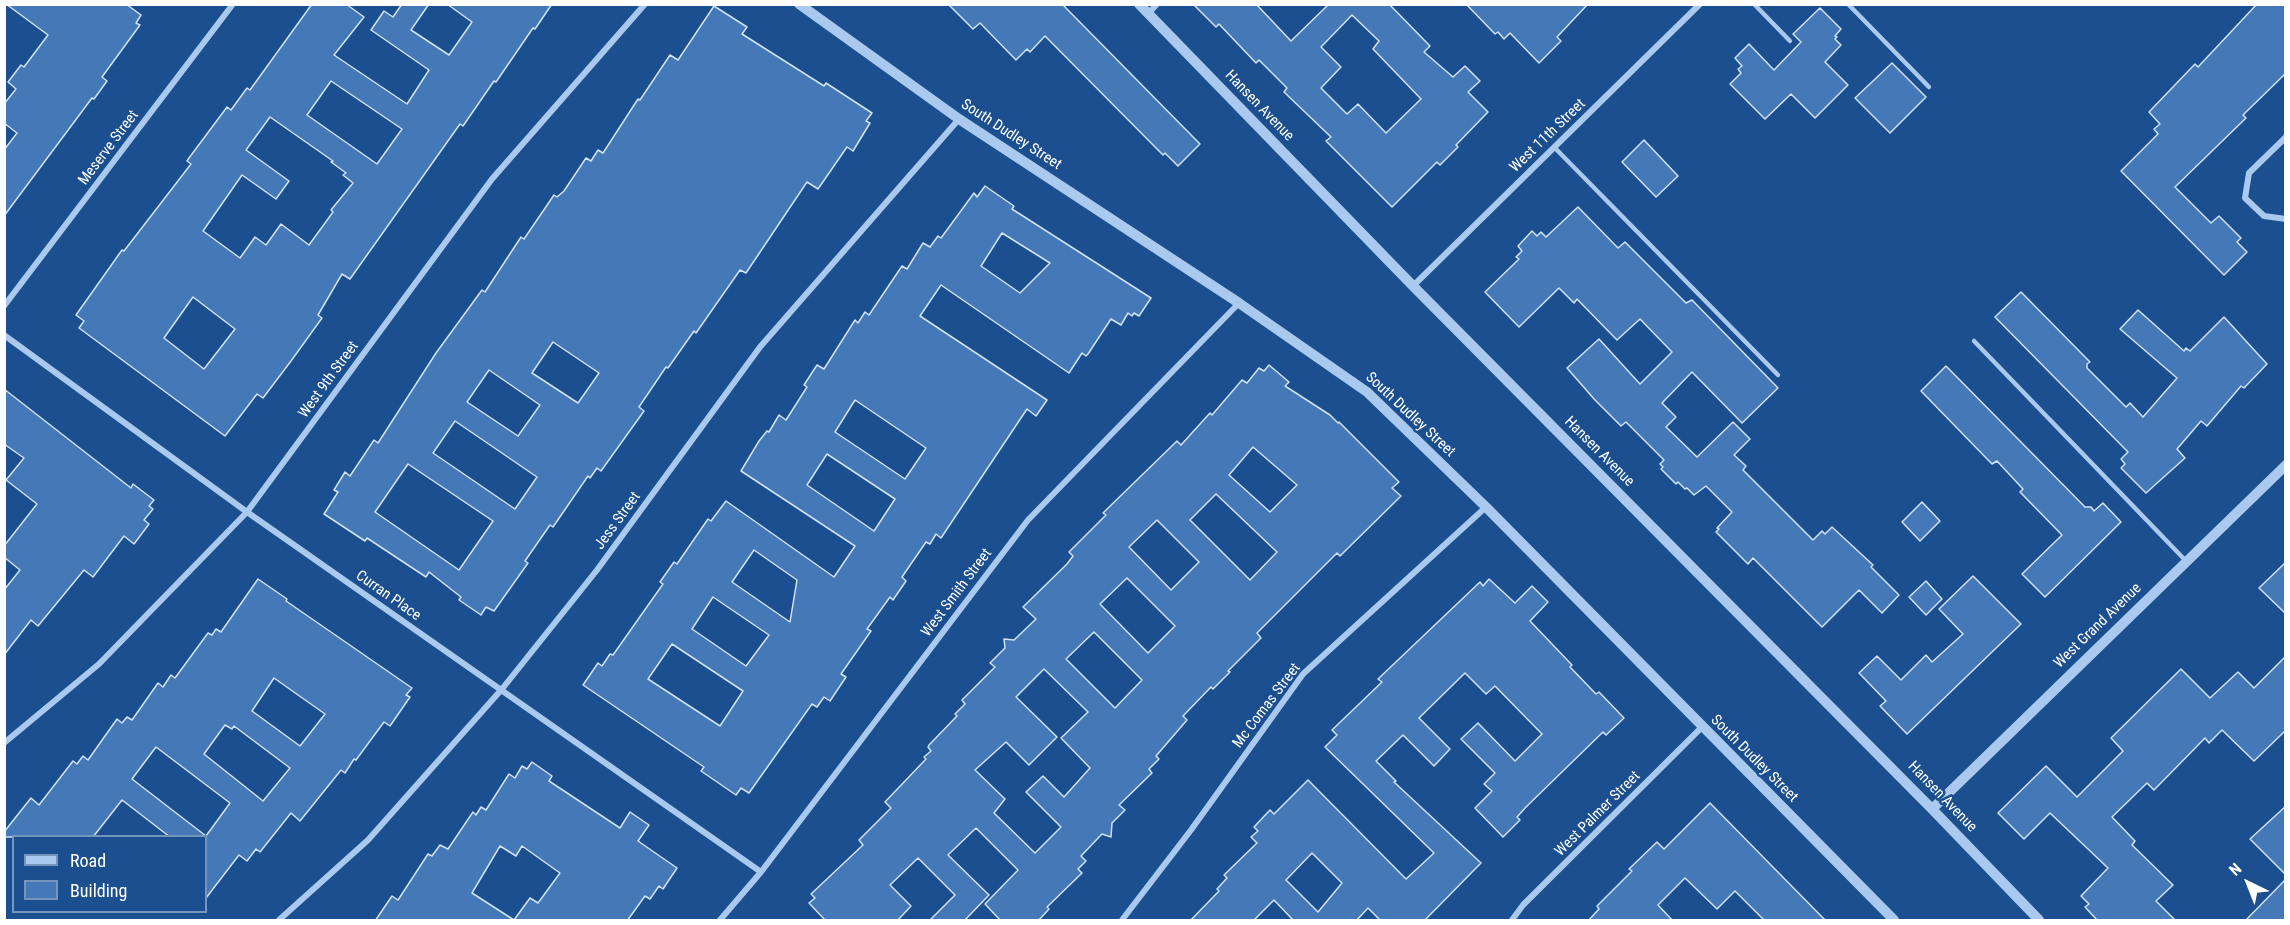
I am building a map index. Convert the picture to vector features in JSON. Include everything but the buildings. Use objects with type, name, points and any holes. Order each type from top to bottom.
[{"type":"street","name":"Meserve Street","points":[[4,306],[233,4]]},
{"type":"street","name":"West 9th Street","points":[[4,743],[99,664],[247,512],[492,179],[645,4]]},
{"type":"street","name":"South Dudley Street","points":[[799,4],[959,119],[1239,303],[1367,392],[1486,507],[1894,921]]},
{"type":"street","name":"Hansen Avenue","points":[[1139,4],[1413,286],[1932,808],[2039,921]]},
{"type":"street","points":[[1148,14],[1157,4]]},
{"type":"street","name":"West 11th Street","points":[[1413,286],[1700,4]]},
{"type":"street","name":"Jess Street","points":[[279,921],[368,840],[502,689],[597,570],[760,347],[959,119]]},
{"type":"street","points":[[2286,137],[2249,173],[2245,198],[2264,216],[2286,219]]},
{"type":"street","name":"West Smith Street","points":[[720,921],[761,872],[1028,520],[1239,303]]},
{"type":"street","name":"Curran Place","points":[[4,335],[247,512],[761,872]]},
{"type":"street","name":"West Grand Avenue","points":[[1932,808],[2286,465]]},
{"type":"street","name":"Mc Comas Street","points":[[1122,921],[1303,675],[1486,507]]},
{"type":"street","name":"West Palmer Street","points":[[1512,921],[1523,905],[1702,727]]},
{"type":"lane","points":[[1754,4],[1790,41]]},
{"type":"lane","points":[[1848,4],[1929,87]]},
{"type":"lane","points":[[1554,147],[1778,375]]},
{"type":"lane","points":[[1974,341],[2186,561]]}]
